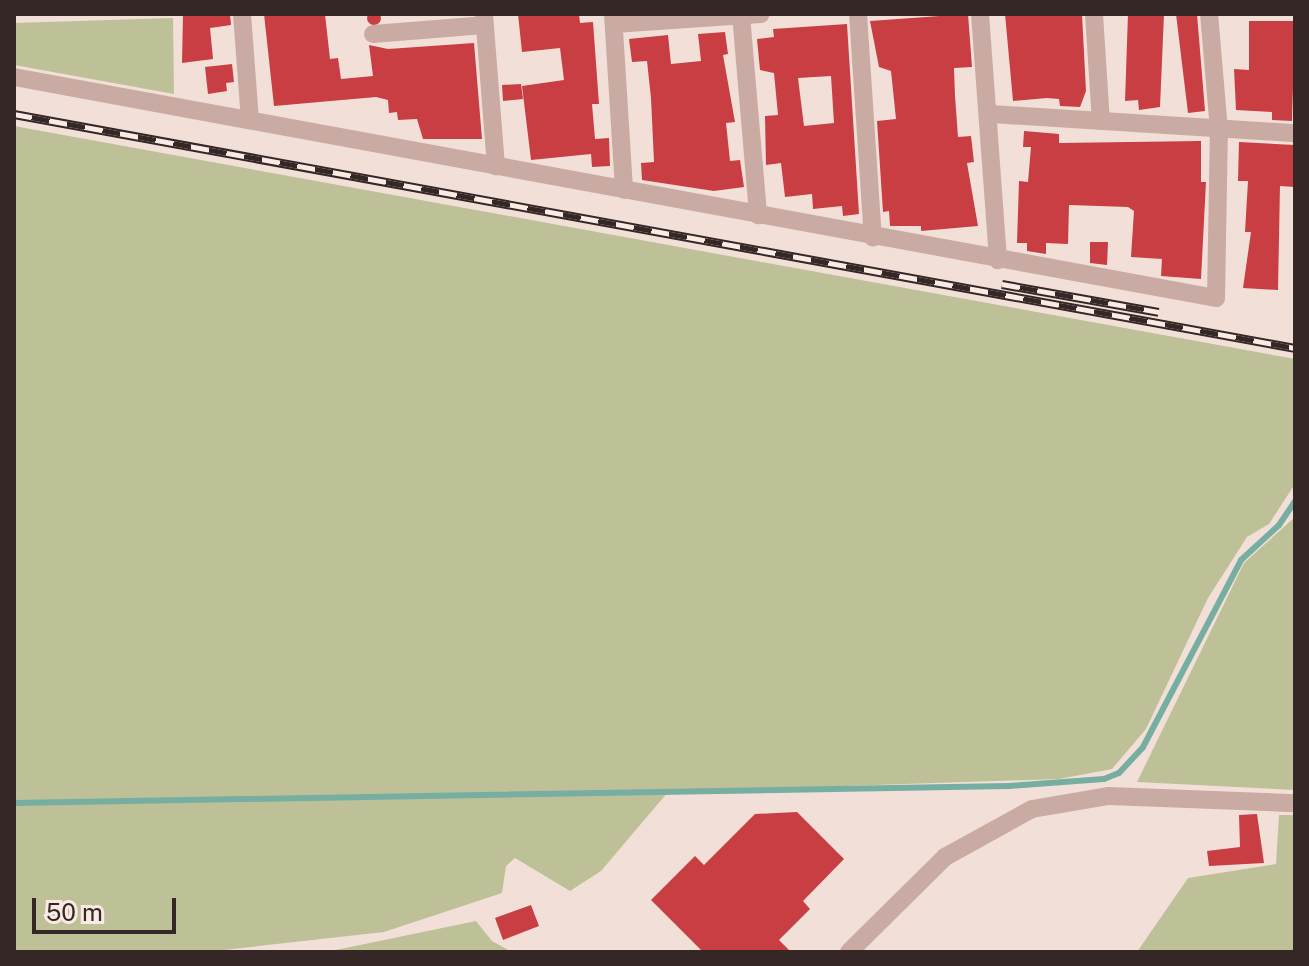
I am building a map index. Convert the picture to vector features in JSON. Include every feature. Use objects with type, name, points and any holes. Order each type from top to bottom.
[{"type":"street","points":[[242,14],[250,120]]},
{"type":"street","points":[[624,190],[613,19],[761,14]]},
{"type":"street","points":[[858,14],[873,237]]},
{"type":"street","points":[[980,14],[991,114],[998,260]]},
{"type":"street","points":[[1094,14],[1101,121]]},
{"type":"street","points":[[14,77],[1216,298],[1219,130],[1209,14]]},
{"type":"street","points":[[741,15],[758,215]]},
{"type":"street","points":[[373,34],[484,20],[496,167]]},
{"type":"street","points":[[991,114],[1295,133]]},
{"type":"street","points":[[849,952],[945,857],[1032,809],[1109,796],[1295,803]]},
{"type":"green space","points":[[173,18],[174,94],[14,65],[14,23]]},
{"type":"green space","points":[[14,126],[1295,359],[1295,484],[1269,524],[1247,537],[1208,598],[1146,729],[1112,769],[1059,779],[668,792],[601,871],[570,891],[515,858],[506,866],[502,893],[384,932],[206,952],[14,952]]},
{"type":"green space","points":[[1295,517],[1295,790],[1137,782],[1244,563]]},
{"type":"green space","points":[[1279,815],[1295,815],[1295,952],[1137,952],[1188,878],[1276,864]]},
{"type":"green space","points":[[476,921],[492,941],[512,952],[326,952]]},
{"type":"building","points":[[374,11],[381,18],[374,25],[367,18]]},
{"type":"building","points":[[183,14],[230,14],[231,25],[210,28],[213,59],[182,63]]},
{"type":"building","points":[[264,14],[325,14],[330,59],[338,58],[341,79],[373,76],[369,45],[388,49],[474,43],[482,139],[423,139],[417,119],[398,120],[397,112],[389,113],[388,100],[376,97],[274,106]]},
{"type":"building","points":[[518,14],[579,14],[580,23],[593,22],[599,104],[592,104],[595,139],[609,138],[610,166],[592,167],[591,154],[531,160],[522,86],[564,80],[560,48],[522,52]]},
{"type":"building","points":[[968,14],[972,67],[954,68],[955,96],[958,137],[971,136],[974,162],[967,163],[978,226],[921,231],[921,226],[890,226],[889,211],[883,212],[877,121],[896,119],[891,71],[879,67],[870,21]]},
{"type":"building","points":[[1005,14],[1082,14],[1086,91],[1080,107],[1060,106],[1059,99],[1013,101]]},
{"type":"building","points":[[1128,14],[1164,14],[1160,107],[1139,110],[1138,100],[1125,101]]},
{"type":"building","points":[[1176,14],[1197,14],[1205,111],[1188,113]]},
{"type":"building","points":[[1249,21],[1295,21],[1292,121],[1272,120],[1272,112],[1236,110],[1234,69],[1249,70]]},
{"type":"building","points":[[847,24],[859,214],[843,216],[842,206],[813,209],[812,194],[785,197],[781,163],[766,165],[765,116],[778,115],[774,73],[760,70],[757,39],[774,37],[773,29]],"holes":[[[831,76],[834,123],[804,126],[798,78]]]},
{"type":"building","points":[[725,32],[728,54],[723,55],[735,122],[726,123],[730,161],[740,160],[744,187],[714,191],[642,180],[641,163],[654,162],[651,98],[647,61],[632,62],[629,39],[668,35],[671,64],[701,61],[698,34]]},
{"type":"building","points":[[232,64],[234,82],[226,83],[227,91],[208,94],[205,67]]},
{"type":"building","points":[[521,84],[523,99],[503,101],[502,85]]},
{"type":"building","points":[[1024,131],[1059,134],[1059,143],[1201,141],[1201,182],[1206,182],[1201,279],[1161,276],[1162,259],[1131,257],[1134,211],[1128,207],[1069,205],[1068,244],[1046,243],[1046,254],[1027,251],[1027,243],[1017,243],[1019,181],[1028,182],[1031,147],[1023,147]]},
{"type":"building","points":[[1239,142],[1295,145],[1295,187],[1280,186],[1278,290],[1243,288],[1251,232],[1245,232],[1248,181],[1238,181]]},
{"type":"building","points":[[1090,242],[1108,242],[1107,265],[1090,263]]},
{"type":"building","points":[[797,812],[844,859],[803,901],[810,909],[779,940],[791,952],[703,952],[651,900],[695,856],[704,865],[755,814]]},
{"type":"building","points":[[1257,814],[1264,863],[1209,866],[1207,851],[1240,847],[1239,815]]},
{"type":"building","points":[[531,905],[539,926],[503,940],[495,918]]},
{"type":"waterway","points":[[14,803],[1009,786],[1104,779],[1119,773],[1143,747],[1241,560],[1279,525],[1295,501]]},
{"type":"railway","points":[[14,114],[1295,348]]},
{"type":"railway","points":[[1002,284],[1159,312]]}]
